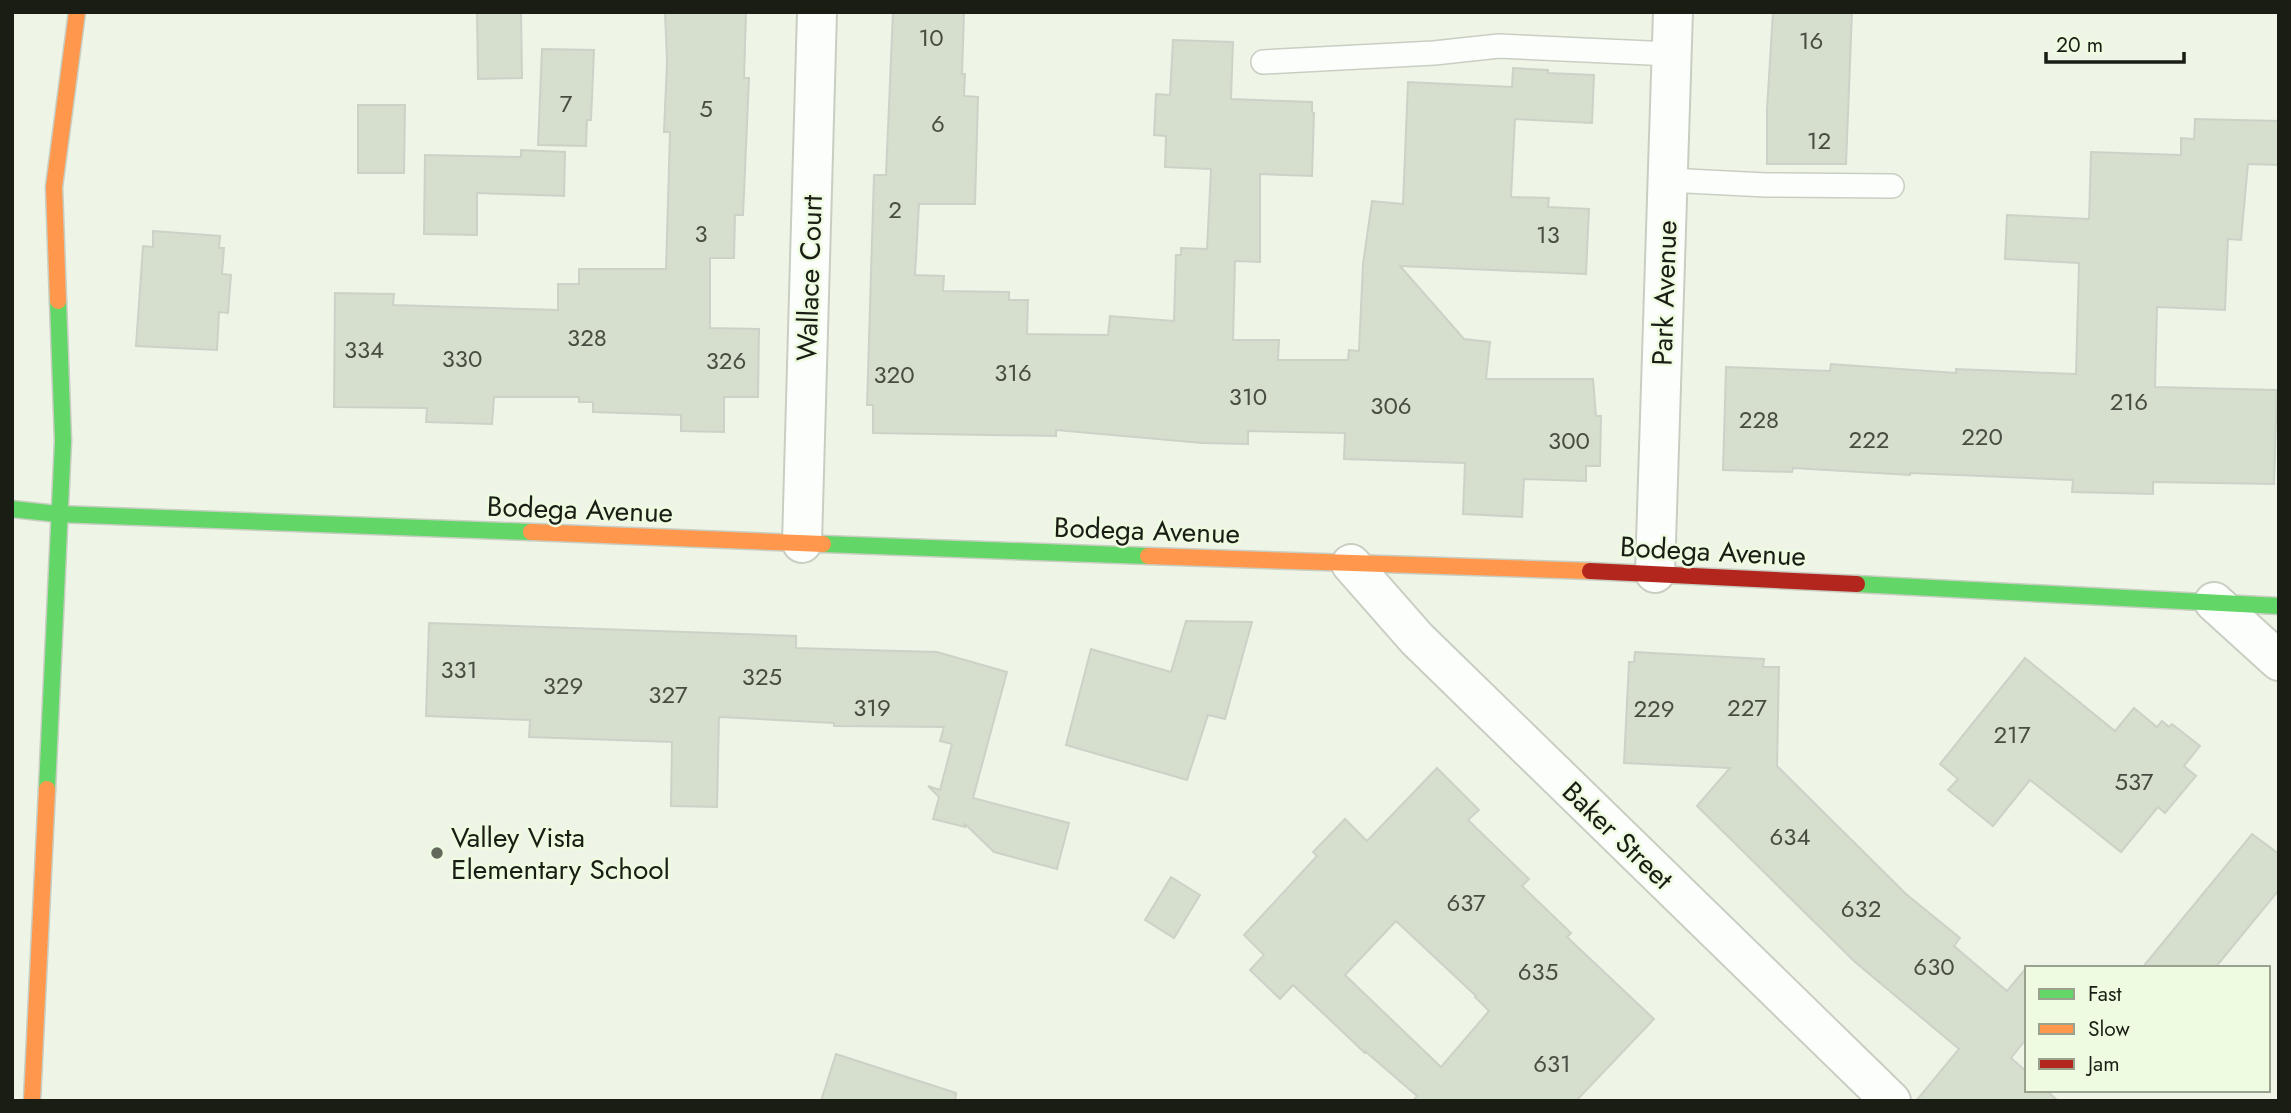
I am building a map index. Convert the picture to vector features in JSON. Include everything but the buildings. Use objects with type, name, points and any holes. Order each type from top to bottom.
[{"type":"main road","points":[[32,1101],[63,442],[54,187],[77,12]]},
{"type":"main road","name":"Bodega Avenue","points":[[12,509],[58,514],[802,544],[1655,573],[2279,606]]},
{"type":"street","name":"Wallace Court","points":[[802,544],[817,12]]},
{"type":"street","name":"Park Avenue","points":[[1655,573],[1673,12]]},
{"type":"street","name":"Baker Street","points":[[1351,564],[1417,639],[1891,1101]]},
{"type":"street","points":[[2214,602],[2279,660]]},
{"type":"lane","points":[[1263,62],[1434,53],[1499,46],[1671,54]]},
{"type":"lane","points":[[1667,180],[1766,185],[1892,186]]},
{"type":"traffic: fast","points":[[47,789],[63,441],[58,301]]},
{"type":"traffic: fast","points":[[12,509],[58,514],[531,532]]},
{"type":"traffic: fast","points":[[823,544],[1148,556]]},
{"type":"traffic: fast","points":[[1857,584],[2279,606]]},
{"type":"traffic: slow","points":[[58,301],[54,187],[77,12]]},
{"type":"traffic: slow","points":[[531,532],[823,544]]},
{"type":"traffic: slow","points":[[1148,556],[1590,571]]},
{"type":"traffic: slow","points":[[32,1101],[47,789]]},
{"type":"traffic: jam","points":[[1590,571],[1857,584]]},
{"type":"place","name":"Valley Vista Elementary School","points":[[437,853]]}]
